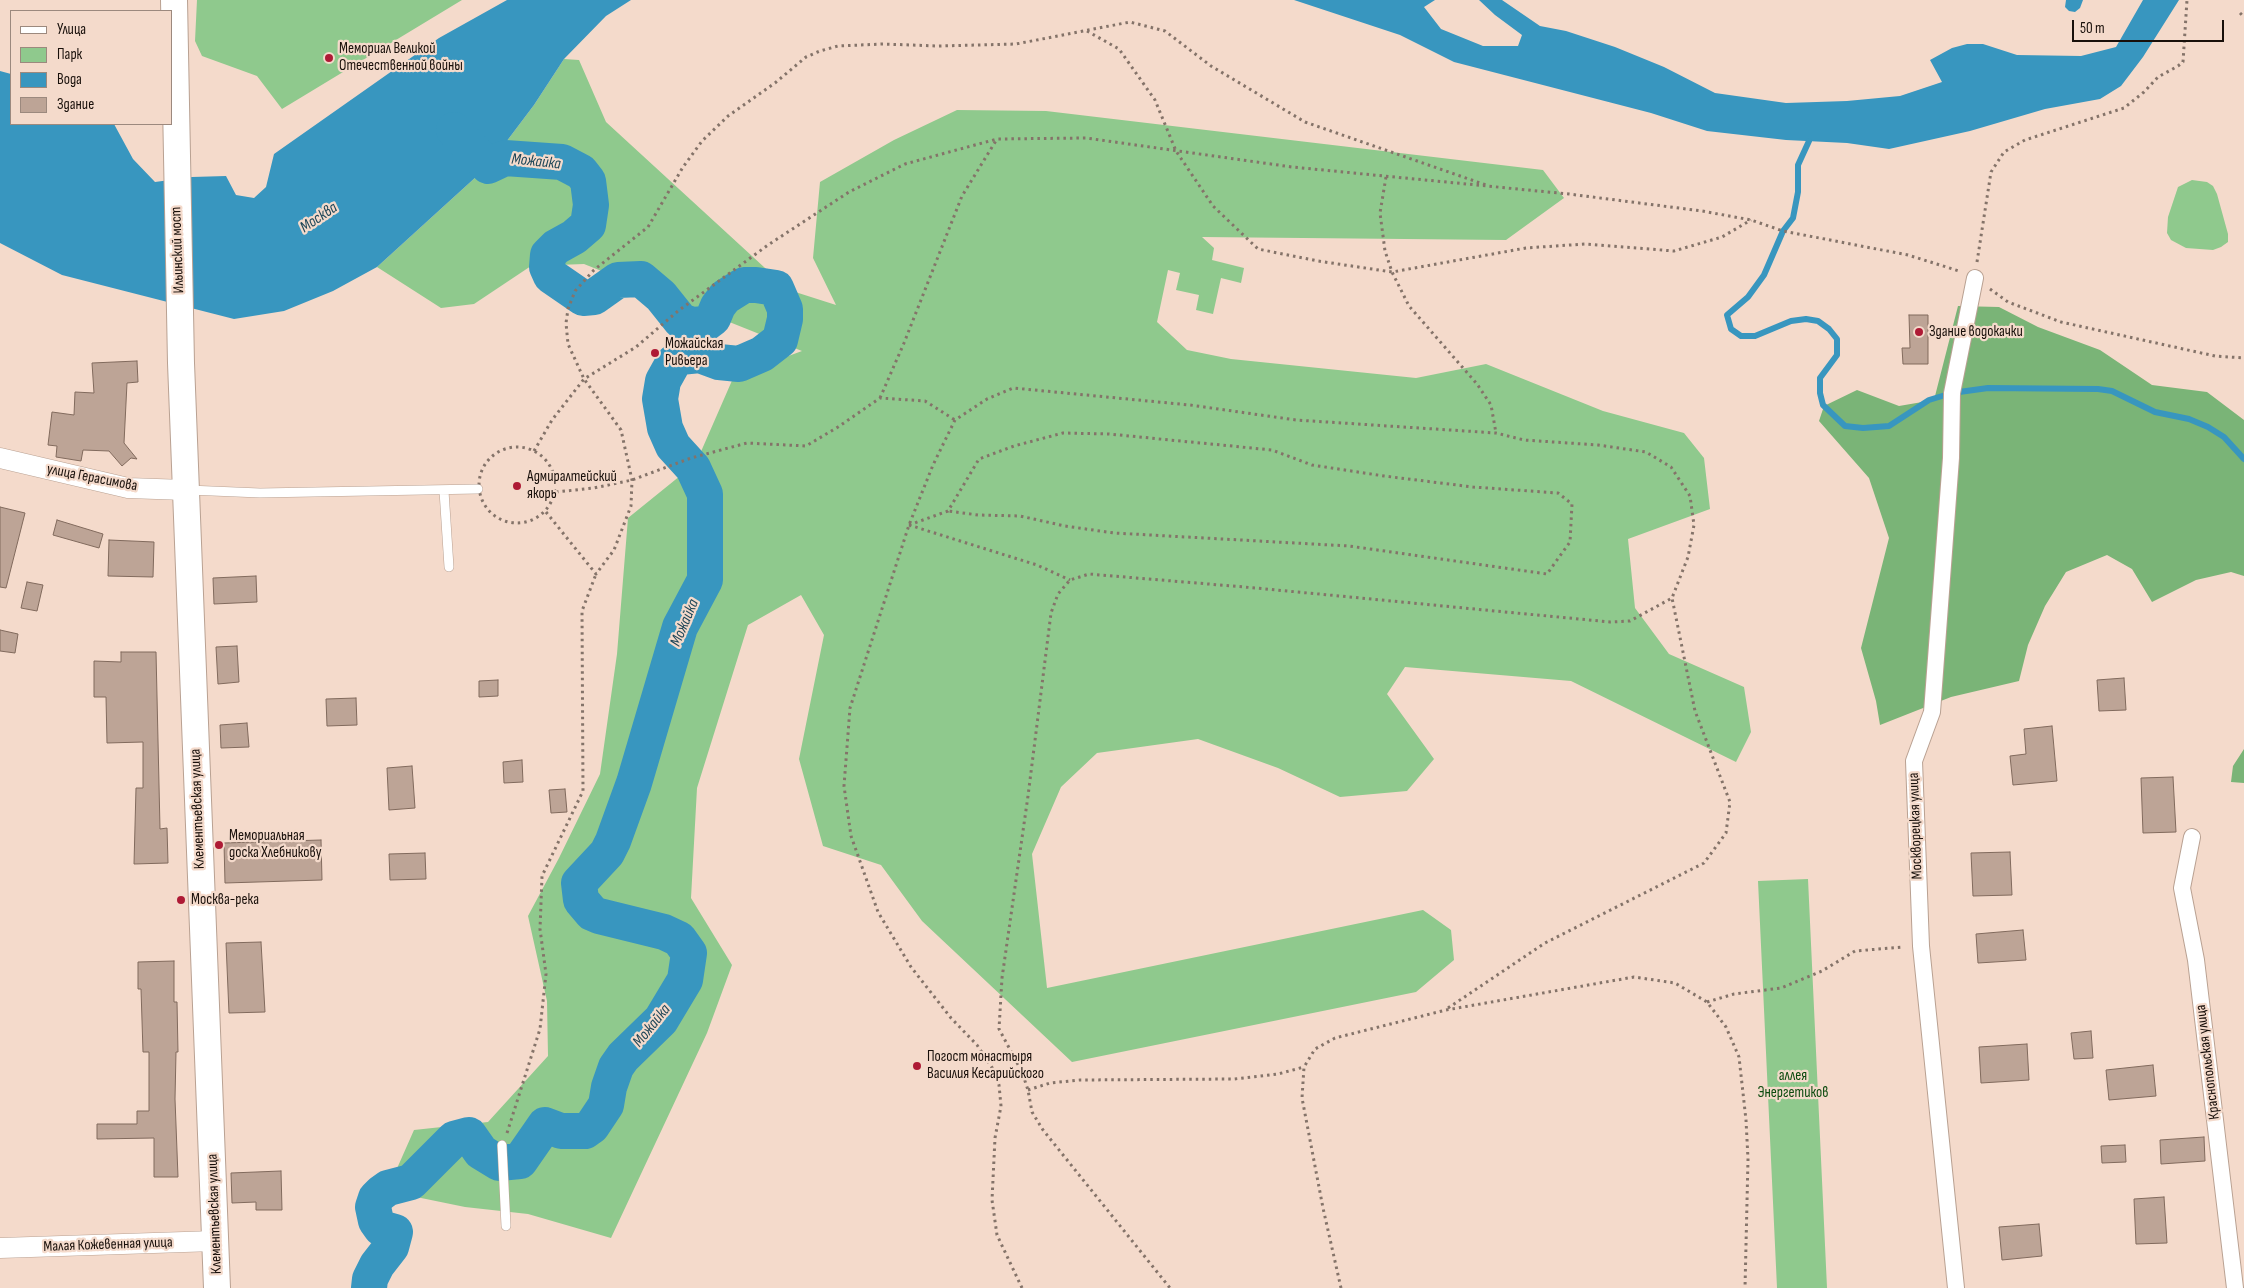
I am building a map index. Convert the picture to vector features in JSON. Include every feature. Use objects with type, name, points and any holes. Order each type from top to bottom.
[{"type":"main road","name":"Ильинский мост","points":[[174,0],[175,136],[183,421]]},
{"type":"main road","name":"Клементьевская улица","points":[[183,421],[217,1288]]},
{"type":"street","name":"Москворецкая улица","points":[[1956,1288],[1921,946],[1914,761],[1932,712],[1950,458],[1952,393],[1975,278]]},
{"type":"street","name":"улица Герасимова","points":[[0,458],[128,488],[185,490]]},
{"type":"street","name":"Краснопольская улица","points":[[2192,837],[2182,888],[2196,960],[2235,1288]]},
{"type":"street","name":"Малая Кожевенная улица","points":[[0,1248],[215,1242]]},
{"type":"lane","points":[[185,490],[260,493],[478,489]]},
{"type":"lane","points":[[444,491],[449,566]]},
{"type":"lane","points":[[502,1145],[506,1226]]},
{"type":"path","points":[[1975,278],[1991,172],[2004,152],[2025,140],[2124,108],[2144,92],[2158,77],[2183,62],[2188,0]]},
{"type":"path","points":[[2240,13],[2244,17]]},
{"type":"path","points":[[502,1145],[540,1029],[546,974],[540,929],[542,876],[583,791],[582,611],[596,574],[614,550],[631,506],[632,480],[621,430],[584,379],[568,344],[566,323],[568,309],[575,291],[594,270],[648,227],[683,167],[702,141],[728,116],[775,84],[806,57],[820,51],[838,46],[883,44],[938,46],[1016,44],[1130,22],[1165,31],[1211,66],[1305,122],[1493,187]]},
{"type":"path","points":[[1087,31],[1118,50],[1133,68],[1155,100],[1176,151],[1212,206],[1258,249],[1318,262],[1392,272],[1526,248],[1586,244],[1674,251],[1722,237],[1751,220]]},
{"type":"path","points":[[534,451],[552,420],[584,379],[636,347],[678,311],[768,246],[849,192],[905,164],[997,139],[1086,138],[1292,167],[1631,202],[1751,220],[1783,231],[1908,255],[1942,264],[1975,278],[2008,302],[2061,322],[2215,356],[2244,358]]},
{"type":"path","points":[[556,492],[594,488],[632,480],[682,463],[691,458],[747,443],[806,446],[880,398],[904,343],[962,196],[997,139]]},
{"type":"path","points":[[1386,177],[1380,213],[1385,251],[1392,272],[1409,306],[1477,384],[1491,405],[1496,433]]},
{"type":"path","points":[[1022,1288],[997,1235],[992,1200],[995,1138],[1001,1106],[999,1084],[993,1069],[977,1045],[951,1018],[911,967],[878,912],[851,836],[844,786],[850,708],[909,525],[932,465],[954,420],[987,399],[1013,388],[1190,405],[1296,420],[1496,433],[1524,440],[1598,445],[1646,452],[1671,467],[1690,496],[1694,525],[1688,557],[1672,598],[1695,710],[1730,802],[1726,833],[1704,863],[1545,943],[1446,1010]]},
{"type":"path","points":[[880,398],[925,401],[954,420]]},
{"type":"path","points":[[909,525],[948,511],[978,515],[1020,516],[1064,526],[1114,533],[1349,546],[1546,574],[1570,542],[1572,504],[1558,493],[1473,487],[1366,474],[1312,465],[1272,450],[1128,435],[1063,433],[1014,446],[979,459],[948,511]]},
{"type":"path","points":[[518,446],[534,451],[539,453],[553,470],[556,492],[546,512],[526,523],[504,522],[486,510],[478,489],[482,467],[497,451],[518,446]]},
{"type":"path","points":[[546,512],[596,574]]},
{"type":"path","points":[[909,525],[1037,566],[1070,580]]},
{"type":"path","points":[[1170,1288],[1043,1130],[1032,1112],[1022,1072],[999,1029],[1002,978],[1028,796],[1051,613],[1058,594],[1070,580],[1089,574],[1610,622],[1630,621],[1672,598]]},
{"type":"path","points":[[1706,1002],[1734,994],[1781,988],[1822,971],[1855,951],[1921,946]]},
{"type":"path","points":[[1341,1288],[1323,1208],[1302,1098],[1304,1067],[1315,1049],[1335,1038],[1446,1010],[1634,977],[1675,983],[1706,1002],[1726,1027],[1739,1057],[1748,1159],[1745,1288]]},
{"type":"path","points":[[1028,1090],[1050,1083],[1080,1080],[1234,1079],[1278,1074],[1304,1067]]},
{"type":"green space","points":[[197,0],[462,0],[282,109],[257,76],[202,56],[195,41]]},
{"type":"green space","points":[[564,59],[579,60],[606,122],[789,290],[836,305],[813,258],[820,182],[894,140],[957,110],[1046,111],[1543,170],[1564,198],[1506,240],[1202,237],[1214,248],[1212,260],[1244,268],[1241,283],[1221,278],[1213,314],[1196,310],[1199,295],[1176,290],[1180,273],[1168,270],[1157,322],[1187,350],[1231,359],[1416,378],[1486,364],[1603,411],[1684,433],[1704,458],[1710,509],[1628,539],[1635,608],[1669,654],[1744,687],[1751,732],[1736,762],[1571,681],[1405,667],[1387,694],[1434,759],[1407,791],[1340,797],[1278,768],[1198,739],[1097,753],[1061,787],[1032,854],[1047,988],[1423,910],[1451,930],[1454,960],[1416,992],[1072,1062],[922,921],[881,865],[823,846],[799,759],[824,635],[801,595],[748,625],[697,788],[691,898],[732,965],[707,1033],[611,1238],[528,1214],[465,1207],[387,1191],[414,1130],[488,1122],[548,1056],[547,1001],[528,916],[600,774],[617,654],[628,518],[696,463],[734,376],[802,351],[584,264],[531,266],[474,304],[441,308],[377,267],[488,166],[534,105]]},
{"type":"green space","points":[[2192,180],[2207,182],[2213,186],[2217,194],[2228,234],[2228,242],[2213,250],[2186,248],[2171,240],[2167,233],[2168,217],[2178,187]]},
{"type":"green space","points":[[1958,306],[1999,307],[2038,327],[2100,350],[2152,385],[2207,392],[2244,420],[2244,576],[2231,572],[2196,580],[2152,602],[2132,569],[2107,555],[2066,572],[2045,606],[2028,645],[2019,681],[1951,697],[1880,725],[1876,701],[1861,648],[1889,538],[1869,478],[1819,421],[1824,406],[1857,390],[1899,406],[1934,400]]},
{"type":"green space","points":[[2244,749],[2244,783],[2231,782],[2233,766]]},
{"type":"green space","name":"аллея Энергетиков","points":[[1808,879],[1827,1288],[1777,1288],[1758,881]]},
{"type":"water","name":"Москва","points":[[507,0],[631,0],[606,16],[564,59],[534,105],[488,166],[377,267],[333,291],[284,311],[234,319],[62,275],[0,243],[0,71],[10,74],[10,125],[115,125],[133,159],[155,182],[192,177],[226,176],[236,195],[254,198],[266,187],[274,154],[439,38]]},
{"type":"water","points":[[1294,0],[1435,0],[1424,7],[1441,29],[1483,46],[1518,46],[1522,35],[1495,15],[1479,0],[1502,0],[1540,26],[1566,31],[1615,47],[1664,67],[1715,93],[1786,103],[1847,101],[1900,96],[1942,82],[1930,60],[1952,48],[1967,44],[1983,44],[2017,55],[2081,56],[2116,47],[2143,0],[2179,0],[2143,57],[2121,86],[2100,99],[2045,109],[1970,131],[1889,149],[1847,143],[1786,140],[1707,131],[1651,113],[1454,62],[1400,35]]},
{"type":"water","points":[[2066,0],[2083,0],[2080,8],[2075,12],[2069,11],[2065,7]]},
{"type":"building","name":"Здание водокачки","points":[[1909,315],[1928,315],[1928,364],[1903,364],[1902,348],[1910,348]]},
{"type":"building","points":[[137,361],[138,382],[127,383],[124,443],[137,459],[131,458],[122,466],[109,451],[83,450],[81,461],[56,457],[57,446],[48,445],[52,412],[74,415],[75,392],[94,393],[92,363]]},
{"type":"building","points":[[0,507],[25,513],[6,588],[0,587]]},
{"type":"building","points":[[57,520],[103,534],[99,548],[53,535]]},
{"type":"building","points":[[109,540],[154,542],[153,577],[108,576]]},
{"type":"building","points":[[256,576],[257,602],[214,604],[213,578]]},
{"type":"building","points":[[27,582],[43,585],[37,611],[21,608]]},
{"type":"building","points":[[0,630],[18,634],[15,653],[0,651]]},
{"type":"building","points":[[237,646],[239,682],[218,684],[216,647]]},
{"type":"building","points":[[121,652],[156,652],[160,829],[167,828],[168,863],[134,864],[136,788],[143,788],[143,742],[107,743],[106,697],[94,697],[94,661],[121,662]]},
{"type":"building","points":[[2124,678],[2126,710],[2099,711],[2097,680]]},
{"type":"building","points":[[498,680],[498,696],[479,697],[479,681]]},
{"type":"building","points":[[356,698],[357,725],[327,726],[326,699]]},
{"type":"building","points":[[247,723],[249,747],[221,748],[220,725]]},
{"type":"building","points":[[2052,726],[2057,781],[2013,785],[2010,756],[2026,754],[2024,729]]},
{"type":"building","points":[[522,760],[523,782],[504,783],[503,762]]},
{"type":"building","points":[[412,766],[415,808],[389,810],[387,768]]},
{"type":"building","points":[[2173,777],[2176,832],[2143,833],[2141,778]]},
{"type":"building","points":[[565,789],[567,812],[551,813],[549,790]]},
{"type":"building","points":[[321,840],[322,880],[225,883],[224,843]]},
{"type":"building","points":[[2010,852],[2012,895],[1973,896],[1971,853]]},
{"type":"building","points":[[425,853],[426,879],[390,880],[389,854]]},
{"type":"building","points":[[2023,930],[2026,960],[1978,963],[1976,934]]},
{"type":"building","points":[[261,942],[265,1012],[229,1013],[226,943]]},
{"type":"building","points":[[174,961],[174,1002],[177,1002],[178,1052],[176,1052],[175,1099],[178,1177],[154,1177],[154,1138],[97,1139],[97,1124],[137,1124],[137,1111],[149,1111],[149,1052],[143,1052],[138,962]]},
{"type":"building","points":[[2091,1031],[2093,1058],[2074,1059],[2071,1033]]},
{"type":"building","points":[[2027,1044],[2029,1080],[1981,1083],[1979,1047]]},
{"type":"building","points":[[2153,1065],[2156,1096],[2109,1100],[2106,1070]]},
{"type":"building","points":[[2204,1137],[2205,1161],[2161,1164],[2160,1140]]},
{"type":"building","points":[[2125,1145],[2126,1162],[2102,1163],[2101,1146]]},
{"type":"building","points":[[281,1171],[282,1210],[256,1210],[256,1202],[232,1203],[231,1173]]},
{"type":"building","points":[[2164,1197],[2167,1243],[2136,1244],[2134,1199]]},
{"type":"building","points":[[2039,1224],[2042,1256],[2002,1260],[1999,1227]]},
{"type":"waterway","name":"Можайка","points":[[369,1288],[370,1279],[377,1265],[391,1247],[395,1232],[381,1228],[376,1221],[373,1207],[376,1198],[381,1193],[388,1188],[411,1182],[454,1139],[469,1135],[481,1152],[499,1163],[520,1161],[545,1125],[561,1131],[585,1131],[592,1126],[606,1105],[609,1087],[616,1067],[623,1057],[661,1020],[685,980],[689,953],[679,939],[664,932],[592,913],[581,900],[579,883],[607,853],[613,841],[634,783],[680,627],[705,580],[705,494],[693,468],[673,446],[665,428],[660,399],[663,381],[673,363],[680,357],[700,355],[719,362],[739,364],[762,354],[780,340],[785,319],[785,309],[776,288],[756,285],[744,285],[725,297],[718,306],[713,318],[705,324],[693,325],[681,321],[661,296],[641,279],[618,280],[594,297],[583,298],[551,276],[547,267],[548,255],[556,247],[574,237],[588,225],[591,205],[588,181],[581,172],[562,162],[505,158],[488,166],[454,130]]},
{"type":"waterway","points":[[1809,141],[1798,165],[1798,192],[1793,218],[1783,231],[1764,275],[1748,297],[1727,315],[1731,329],[1741,336],[1755,336],[1791,321],[1806,319],[1818,321],[1829,329],[1837,339],[1837,355],[1820,378],[1820,393],[1823,405],[1845,426],[1863,428],[1889,426],[1929,400],[1952,393],[1988,388],[2098,389],[2112,391],[2155,412],[2189,419],[2208,427],[2224,437],[2244,459]]},
{"type":"place","name":"Мемориал Великой Отечественной войны","points":[[329,58]]},
{"type":"place","name":"Здание водокачки","points":[[1919,332]]},
{"type":"place","name":"Можайская Ривьера","points":[[655,353]]},
{"type":"place","name":"Адмиралтейский якорь","points":[[517,486]]},
{"type":"place","name":"Мемориальная доска Хлебникову","points":[[219,845]]},
{"type":"place","name":"Москва-река","points":[[181,900]]},
{"type":"place","name":"Погост монастыря Василия Кесарийского","points":[[917,1066]]}]
